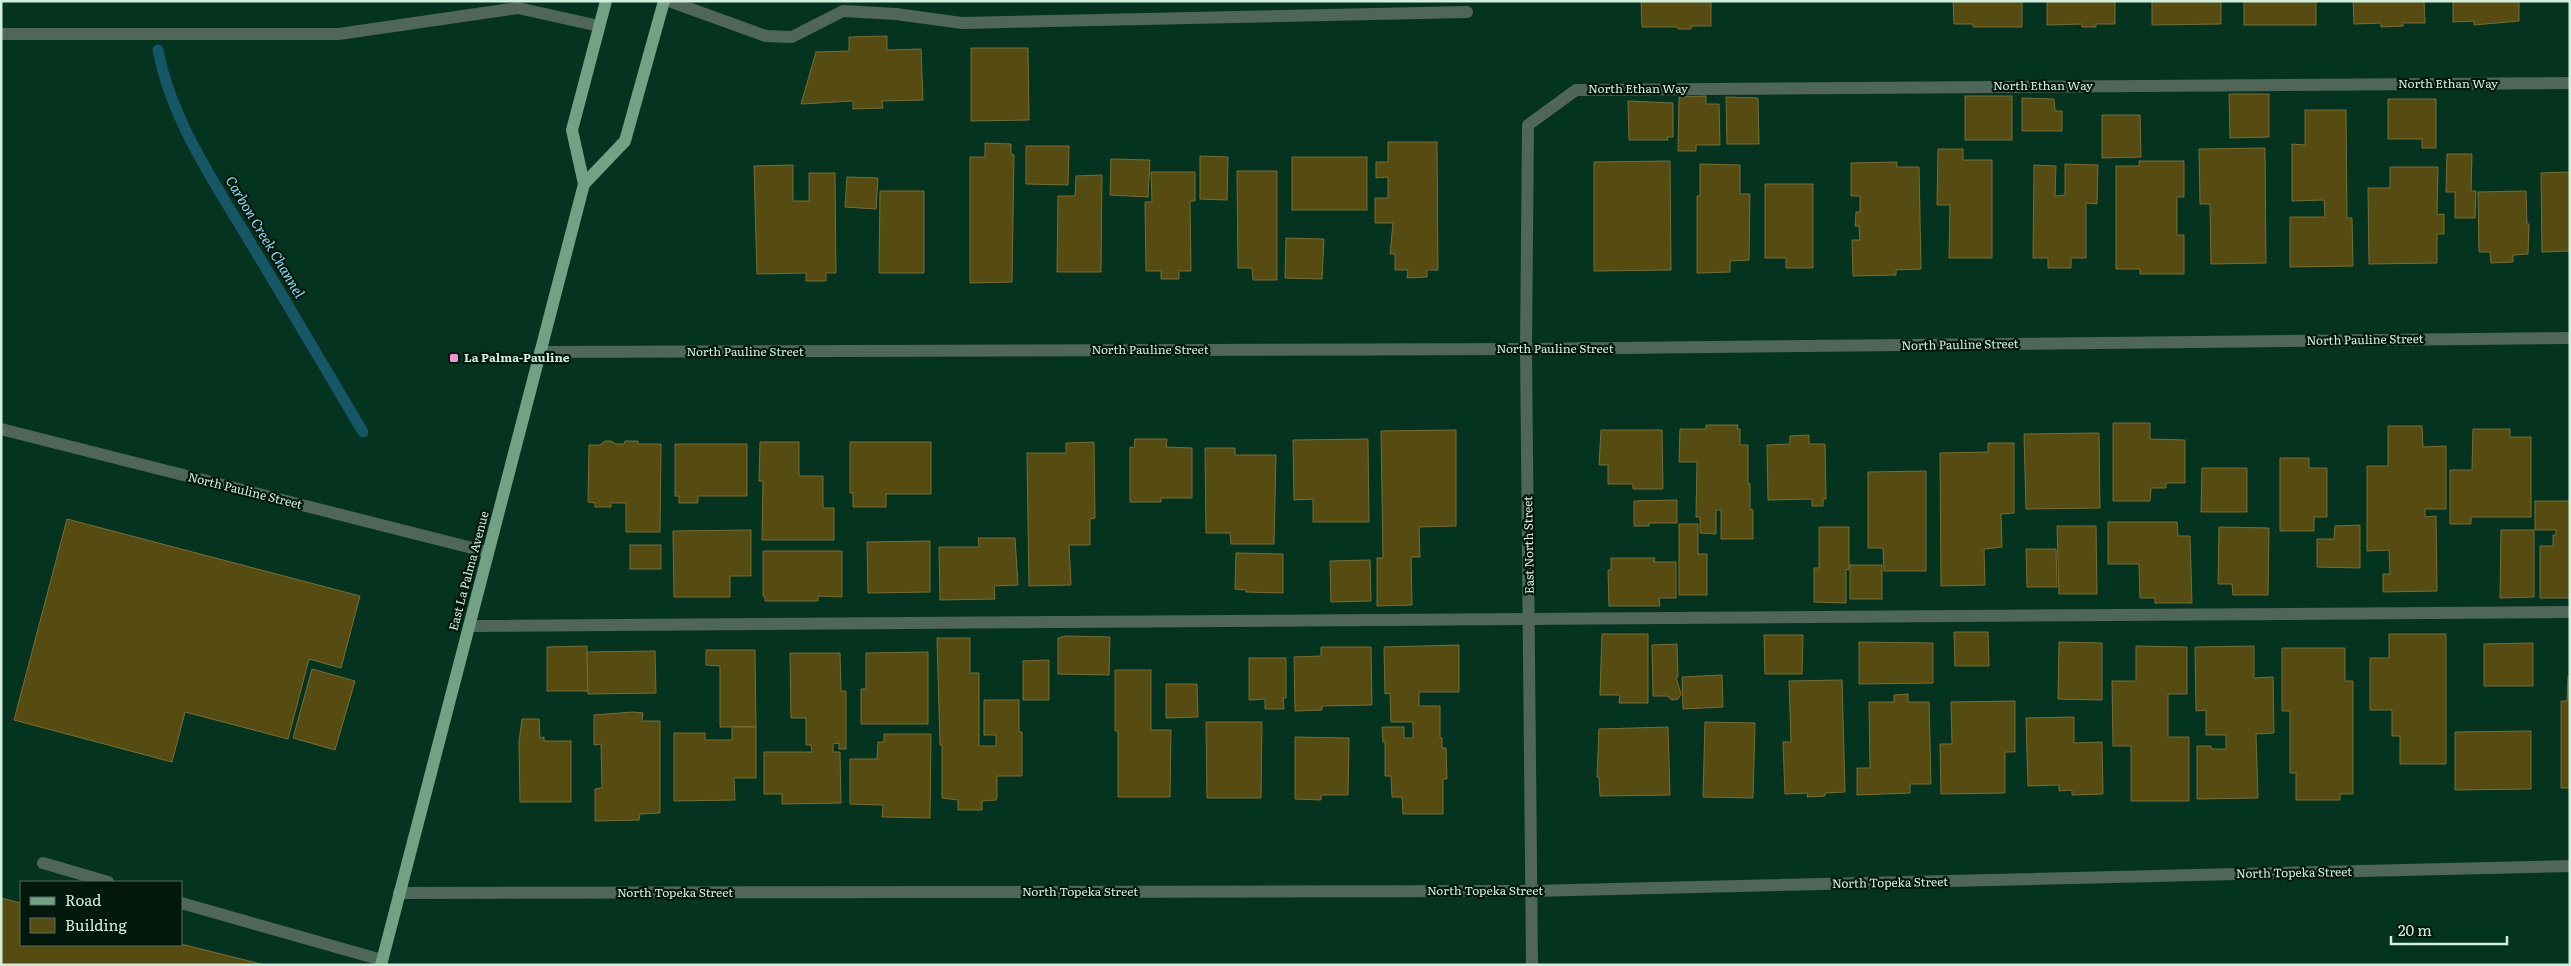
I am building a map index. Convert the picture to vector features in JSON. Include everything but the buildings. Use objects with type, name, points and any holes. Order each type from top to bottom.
[{"type":"main road","name":"East La Palma Avenue","points":[[381,962],[584,184],[572,130],[606,1]]},
{"type":"main road","name":"East La Palma Avenue","points":[[584,184],[625,141],[664,1]]},
{"type":"street","points":[[669,1],[766,36],[792,37],[843,11],[896,14],[962,23],[1467,12]]},
{"type":"street","points":[[1,34],[339,34],[518,8],[600,26]]},
{"type":"street","name":"North Ethan Way","points":[[1528,125],[1576,90],[2570,83]]},
{"type":"street","name":"East North Street","points":[[1528,125],[1526,349],[1532,965]]},
{"type":"street","name":"North Pauline Street","points":[[540,352],[1526,349],[2570,338]]},
{"type":"street","name":"North Pauline Street","points":[[1,430],[488,552]]},
{"type":"street","points":[[469,626],[2570,612]]},
{"type":"street","points":[[43,863],[105,881]]},
{"type":"street","name":"North Topeka Street","points":[[399,893],[1532,891],[2570,866]]},
{"type":"street","points":[[182,903],[381,962]]},
{"type":"waterway","name":"Carbon Creek Channel","points":[[158,50],[164,76],[173,101],[195,149],[363,432]]},
{"type":"place","name":"La Palma-Pauline","points":[[454,358]]}]
